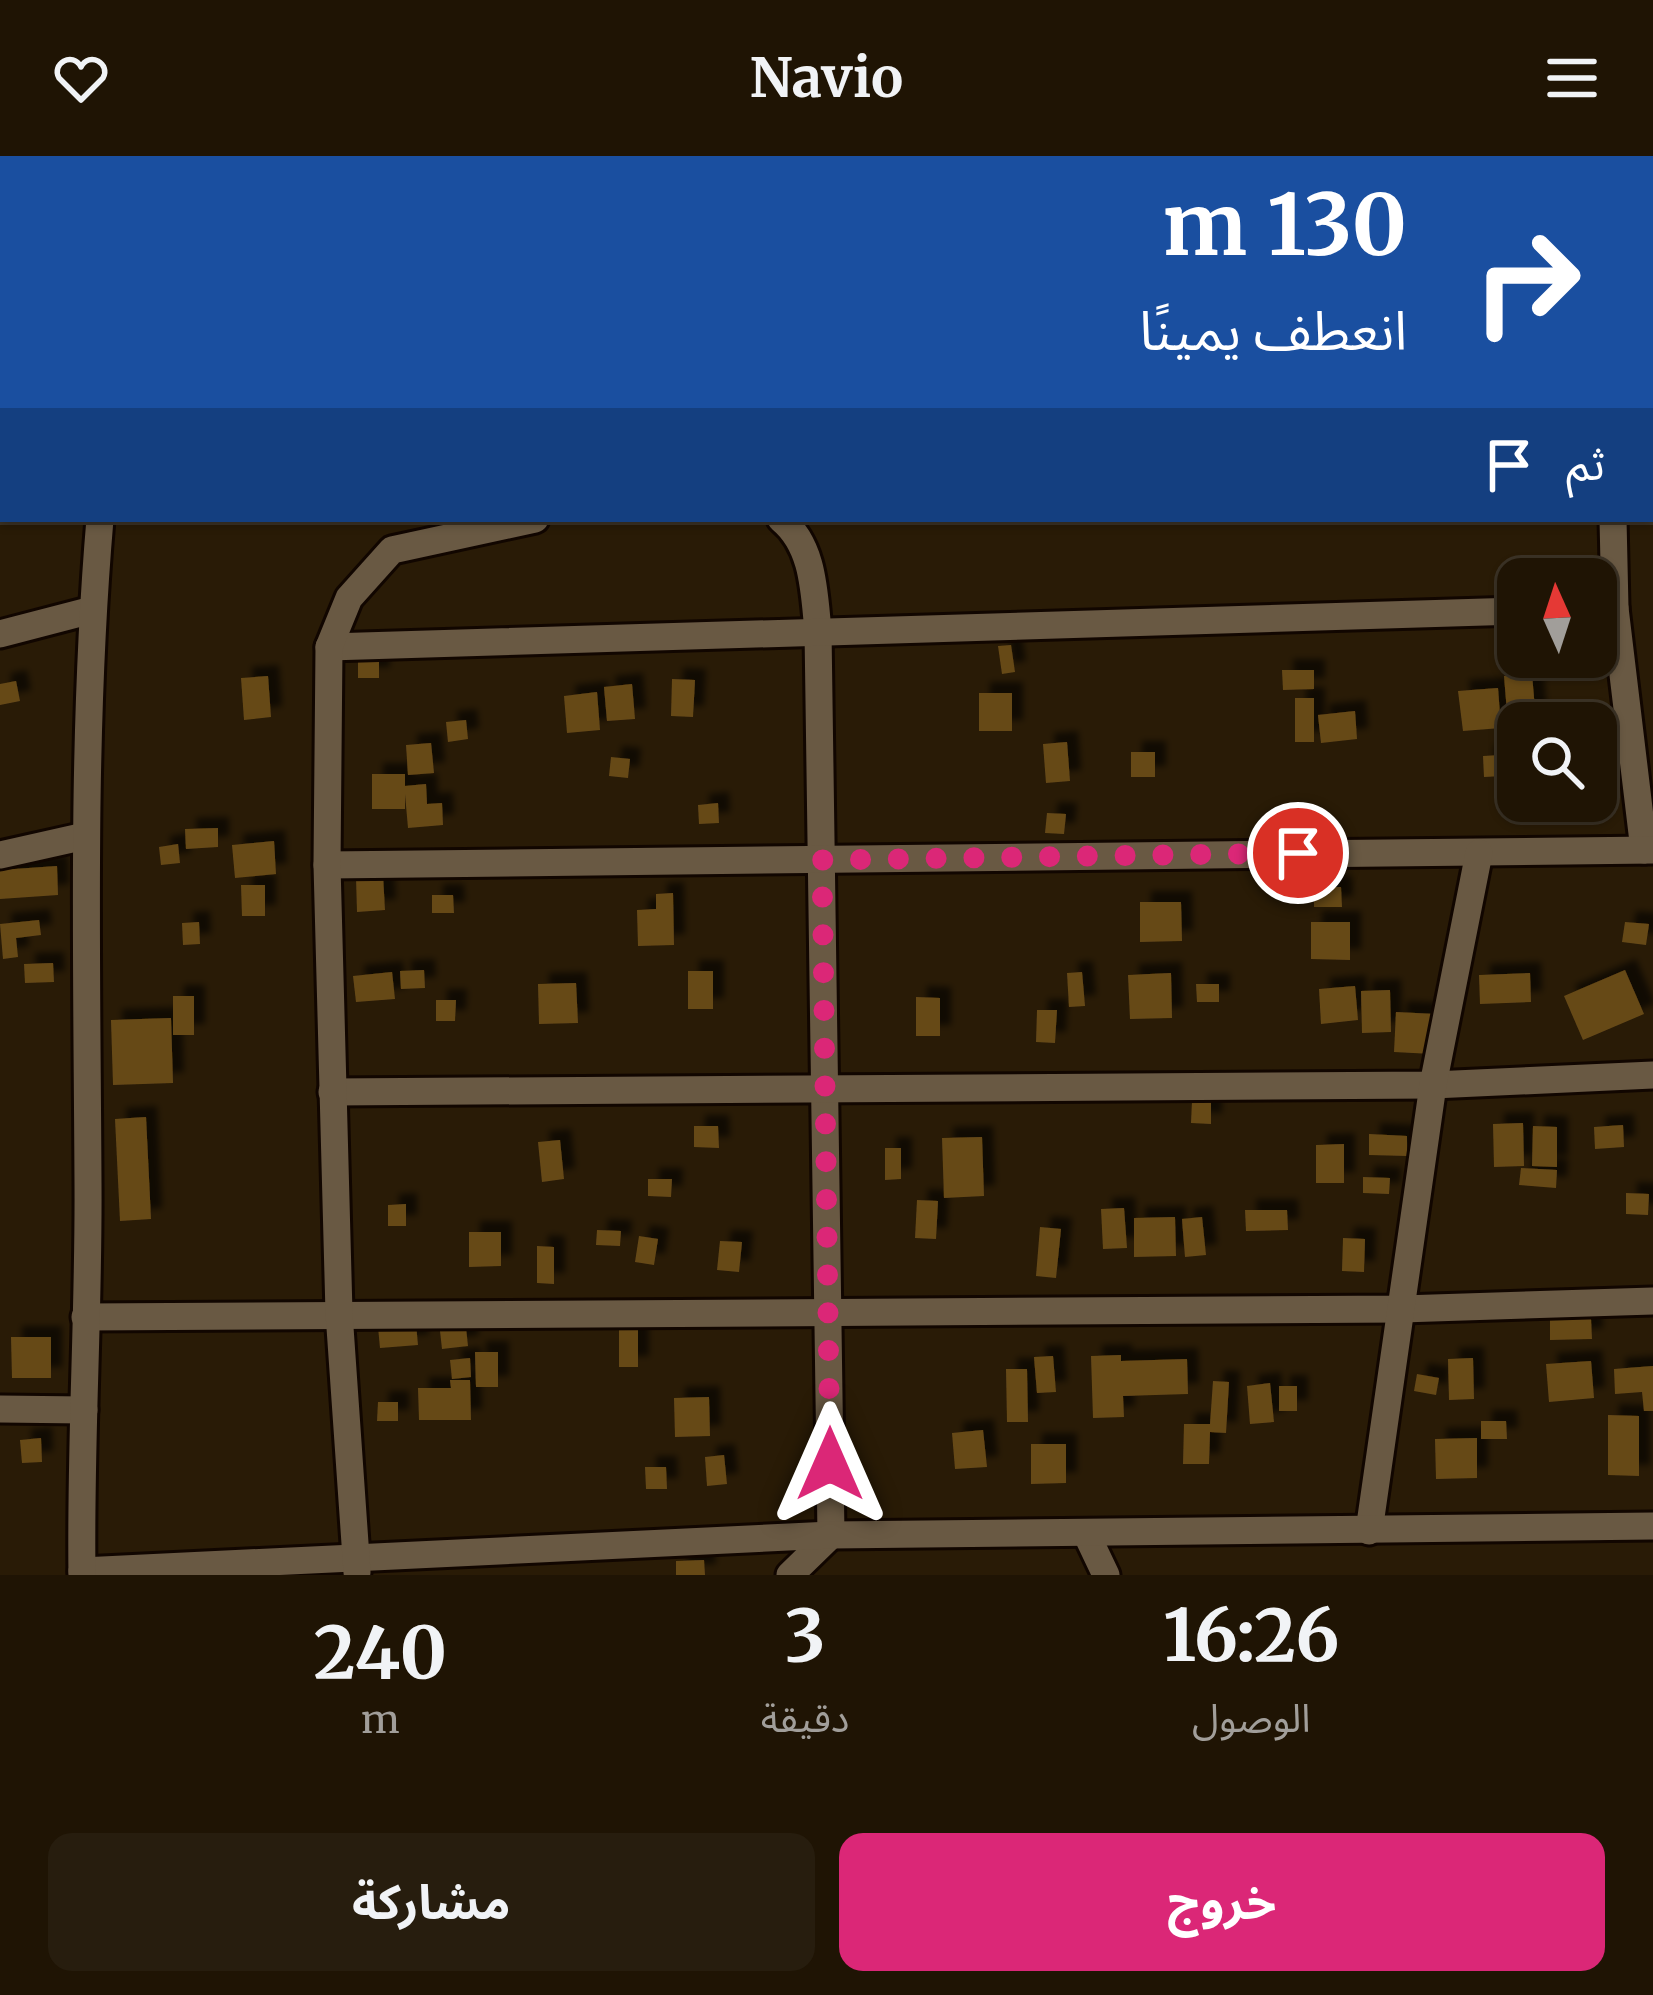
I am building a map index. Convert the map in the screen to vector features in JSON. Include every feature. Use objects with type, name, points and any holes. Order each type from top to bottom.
[{"type":"street","points":[[100,522],[92,610],[85,836],[82,1573],[357,1567],[831,1535],[1653,1526]]},
{"type":"street","points":[[357,1567],[339,1313],[332,1092],[329,647],[349,598],[392,550],[522,522]]},
{"type":"street","points":[[785,522],[793,529],[813,578],[818,631],[831,1535],[790,1575]]},
{"type":"street","points":[[1610,558],[1613,522]]},
{"type":"street","points":[[0,634],[92,610]]},
{"type":"street","points":[[329,647],[1497,612]]},
{"type":"street","points":[[327,865],[1649,850],[1617,675]]},
{"type":"street","points":[[0,854],[85,836]]},
{"type":"street","points":[[1369,1531],[1433,1084],[1479,853]]},
{"type":"street","points":[[332,1092],[1433,1084],[1653,1075]]},
{"type":"street","points":[[85,1317],[1402,1309],[1653,1300]]},
{"type":"street","points":[[0,1409],[84,1410]]},
{"type":"street","points":[[1086,1533],[1106,1575]]},
{"type":"building","points":[[1011,645],[1015,672],[1002,674],[998,646]]},
{"type":"building","points":[[358,655],[379,655],[379,678],[358,678]]},
{"type":"building","points":[[1282,670],[1314,670],[1314,689],[1283,690]]},
{"type":"building","points":[[268,676],[271,717],[244,720],[241,678]]},
{"type":"building","points":[[1504,678],[1532,678],[1534,702],[1506,702]]},
{"type":"building","points":[[672,679],[695,680],[693,717],[671,716]]},
{"type":"building","points":[[16,681],[20,701],[0,705],[0,684]]},
{"type":"building","points":[[632,684],[635,719],[607,721],[604,687]]},
{"type":"building","points":[[1498,688],[1497,728],[1463,731],[1458,691]]},
{"type":"building","points":[[597,692],[600,730],[567,733],[564,696]]},
{"type":"building","points":[[979,693],[1012,693],[1012,731],[979,731]]},
{"type":"building","points":[[1295,698],[1314,698],[1314,742],[1295,742]]},
{"type":"building","points":[[1355,711],[1357,739],[1321,743],[1318,715]]},
{"type":"building","points":[[466,720],[468,739],[448,742],[446,722]]},
{"type":"building","points":[[1067,742],[1070,781],[1046,783],[1043,744]]},
{"type":"building","points":[[431,743],[434,773],[408,775],[406,745]]},
{"type":"building","points":[[1131,752],[1155,752],[1155,777],[1131,777]]},
{"type":"building","points":[[1497,755],[1497,776],[1484,777],[1483,756]]},
{"type":"building","points":[[611,757],[630,759],[628,778],[609,776]]},
{"type":"building","points":[[372,774],[405,774],[405,786],[426,784],[427,804],[442,803],[443,825],[408,828],[405,794],[405,809],[372,809]]},
{"type":"building","points":[[718,803],[719,823],[699,824],[698,805]]},
{"type":"building","points":[[1047,813],[1066,814],[1064,834],[1045,833]]},
{"type":"building","points":[[218,828],[218,847],[186,849],[185,829]]},
{"type":"building","points":[[274,841],[276,874],[235,878],[232,845]]},
{"type":"building","points":[[178,844],[180,863],[161,865],[159,847]]},
{"type":"building","points":[[57,866],[58,895],[0,899],[0,870]]},
{"type":"building","points":[[383,876],[385,910],[357,912],[356,877]]},
{"type":"building","points":[[241,885],[265,885],[265,916],[242,916]]},
{"type":"building","points":[[1314,887],[1341,887],[1342,907],[1314,907]]},
{"type":"building","points":[[673,893],[674,945],[638,946],[637,910],[656,909],[656,894]]},
{"type":"building","points":[[432,895],[453,895],[454,913],[432,913]]},
{"type":"building","points":[[1140,902],[1181,902],[1182,941],[1140,942]]},
{"type":"building","points":[[39,920],[41,935],[16,938],[18,957],[3,959],[0,924]]},
{"type":"building","points":[[199,922],[200,944],[183,945],[182,923]]},
{"type":"building","points":[[1311,922],[1350,922],[1350,960],[1311,959]]},
{"type":"building","points":[[1625,922],[1649,924],[1646,945],[1622,942]]},
{"type":"building","points":[[53,963],[54,982],[25,983],[24,964]]},
{"type":"building","points":[[424,970],[425,988],[401,989],[400,971]]},
{"type":"building","points":[[1625,970],[1644,1014],[1583,1040],[1564,996]]},
{"type":"building","points":[[688,971],[713,971],[713,1009],[688,1009]]},
{"type":"building","points":[[392,972],[395,999],[356,1002],[353,976]]},
{"type":"building","points":[[1082,972],[1085,1006],[1069,1007],[1067,973]]},
{"type":"building","points":[[1171,973],[1172,1018],[1130,1019],[1128,975]]},
{"type":"building","points":[[1530,973],[1531,1002],[1480,1004],[1479,975]]},
{"type":"building","points":[[576,983],[578,1023],[539,1024],[538,984]]},
{"type":"building","points":[[1196,984],[1219,984],[1219,1002],[1197,1002]]},
{"type":"building","points":[[1355,986],[1358,1020],[1321,1024],[1319,989]]},
{"type":"building","points":[[1390,990],[1391,1032],[1362,1033],[1361,991]]},
{"type":"building","points":[[173,996],[194,996],[194,1035],[173,1035]]},
{"type":"building","points":[[916,997],[940,998],[940,1036],[916,1036]]},
{"type":"building","points":[[436,1000],[456,1000],[455,1021],[436,1021]]},
{"type":"building","points":[[1037,1010],[1057,1010],[1055,1043],[1036,1042]]},
{"type":"building","points":[[1396,1012],[1435,1014],[1432,1054],[1394,1052]]},
{"type":"building","points":[[171,1018],[173,1083],[113,1085],[111,1020]]},
{"type":"building","points":[[1192,1101],[1211,1101],[1211,1124],[1191,1123]]},
{"type":"building","points":[[146,1117],[151,1219],[120,1221],[115,1119]]},
{"type":"building","points":[[1523,1123],[1524,1166],[1494,1167],[1493,1124]]},
{"type":"building","points":[[1623,1125],[1624,1147],[1595,1149],[1594,1127]]},
{"type":"building","points":[[694,1126],[718,1126],[719,1148],[694,1147]]},
{"type":"building","points":[[1533,1126],[1557,1127],[1557,1167],[1532,1166]]},
{"type":"building","points":[[1369,1134],[1407,1136],[1407,1156],[1369,1155]]},
{"type":"building","points":[[982,1137],[984,1196],[944,1198],[942,1138]]},
{"type":"building","points":[[560,1140],[564,1179],[542,1182],[538,1142]]},
{"type":"building","points":[[1344,1144],[1344,1183],[1316,1183],[1316,1145]]},
{"type":"building","points":[[885,1148],[901,1148],[901,1179],[885,1180]]},
{"type":"building","points":[[1521,1168],[1557,1170],[1556,1188],[1519,1185]]},
{"type":"building","points":[[1363,1177],[1390,1178],[1389,1194],[1363,1193]]},
{"type":"building","points":[[648,1179],[672,1179],[671,1197],[648,1196]]},
{"type":"building","points":[[1626,1193],[1649,1194],[1648,1215],[1626,1214]]},
{"type":"building","points":[[917,1200],[938,1201],[936,1239],[915,1238]]},
{"type":"building","points":[[406,1204],[406,1226],[388,1226],[388,1205]]},
{"type":"building","points":[[1124,1208],[1127,1248],[1103,1249],[1101,1209]]},
{"type":"building","points":[[1245,1210],[1287,1210],[1288,1230],[1246,1231]]},
{"type":"building","points":[[1175,1217],[1176,1256],[1134,1257],[1134,1218]]},
{"type":"building","points":[[1202,1217],[1206,1255],[1185,1257],[1182,1219]]},
{"type":"building","points":[[1040,1227],[1061,1229],[1056,1278],[1036,1276]]},
{"type":"building","points":[[597,1230],[621,1231],[620,1246],[596,1245]]},
{"type":"building","points":[[469,1232],[501,1232],[501,1266],[469,1267]]},
{"type":"building","points":[[639,1236],[658,1239],[654,1265],[635,1262]]},
{"type":"building","points":[[1343,1238],[1365,1239],[1364,1272],[1342,1271]]},
{"type":"building","points":[[720,1241],[742,1242],[739,1272],[717,1270]]},
{"type":"building","points":[[537,1246],[554,1247],[554,1284],[537,1283]]},
{"type":"building","points":[[1550,1319],[1591,1319],[1592,1339],[1550,1340]]},
{"type":"building","points":[[416,1324],[418,1345],[380,1348],[378,1327]]},
{"type":"building","points":[[466,1328],[468,1346],[442,1349],[440,1331]]},
{"type":"building","points":[[619,1328],[638,1328],[638,1367],[619,1367]]},
{"type":"building","points":[[11,1337],[51,1337],[51,1378],[12,1378]]},
{"type":"building","points":[[475,1352],[498,1352],[498,1387],[476,1387]]},
{"type":"building","points":[[1121,1355],[1121,1361],[1187,1359],[1188,1394],[1123,1396],[1124,1417],[1093,1418],[1091,1356]]},
{"type":"building","points":[[1053,1356],[1056,1392],[1037,1393],[1034,1357]]},
{"type":"building","points":[[470,1358],[471,1377],[452,1379],[450,1360]]},
{"type":"building","points":[[1473,1358],[1474,1399],[1449,1400],[1448,1359]]},
{"type":"building","points":[[1591,1361],[1594,1398],[1549,1402],[1546,1364]]},
{"type":"building","points":[[1653,1366],[1653,1411],[1644,1411],[1642,1392],[1615,1394],[1614,1369]]},
{"type":"building","points":[[1006,1369],[1027,1369],[1028,1422],[1007,1422]]},
{"type":"building","points":[[1417,1374],[1439,1378],[1436,1395],[1414,1391]]},
{"type":"building","points":[[450,1380],[470,1380],[471,1420],[419,1420],[418,1388],[451,1388]]},
{"type":"building","points":[[1213,1381],[1229,1382],[1226,1433],[1210,1432],[1209,1464],[1183,1464],[1184,1424],[1210,1424]]},
{"type":"building","points":[[1270,1383],[1274,1422],[1250,1424],[1247,1386]]},
{"type":"building","points":[[1279,1386],[1297,1386],[1297,1411],[1279,1411]]},
{"type":"building","points":[[709,1397],[710,1436],[675,1437],[674,1398]]},
{"type":"building","points":[[378,1402],[398,1402],[398,1421],[377,1421]]},
{"type":"building","points":[[1608,1415],[1639,1416],[1639,1476],[1608,1475]]},
{"type":"building","points":[[1481,1421],[1506,1421],[1507,1439],[1481,1439]]},
{"type":"building","points":[[983,1430],[987,1467],[955,1469],[952,1433]]},
{"type":"building","points":[[41,1438],[42,1462],[22,1463],[20,1440]]},
{"type":"building","points":[[1477,1438],[1477,1478],[1436,1479],[1435,1439]]},
{"type":"building","points":[[1031,1444],[1066,1444],[1066,1483],[1031,1484]]},
{"type":"building","points":[[724,1455],[727,1484],[707,1486],[705,1457]]},
{"type":"building","points":[[645,1467],[666,1467],[667,1489],[646,1489]]},
{"type":"building","points":[[704,1560],[705,1575],[676,1575],[676,1561]]},
{"type":"route","points":[[830,1464],[822,860],[1298,853]]}]
